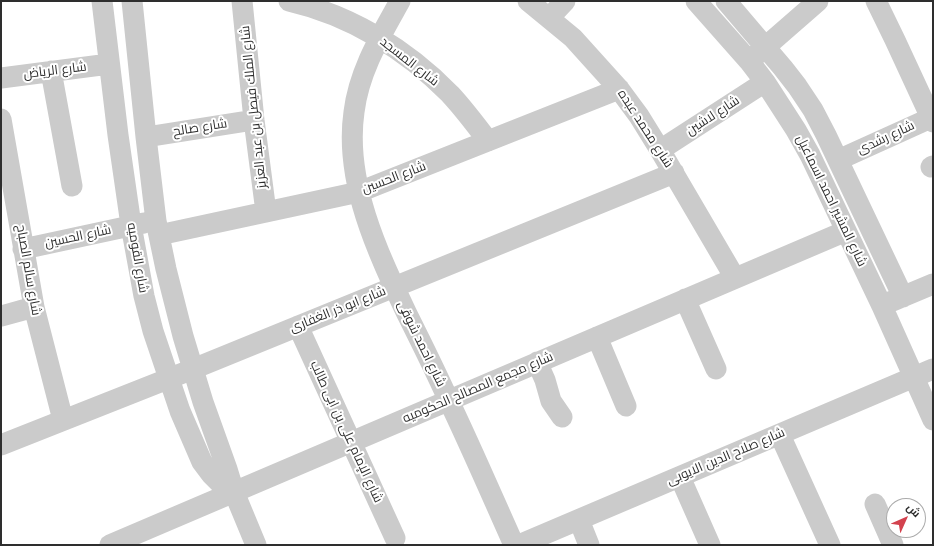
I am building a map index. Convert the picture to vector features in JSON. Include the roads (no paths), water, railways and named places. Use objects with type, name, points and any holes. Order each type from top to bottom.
[{"type":"street","name":"شارع القوميه","points":[[102,1],[131,225],[152,331],[189,434],[202,462],[221,484],[234,492]]},
{"type":"street","name":"شارع القوميه","points":[[132,1],[146,137],[158,228],[172,296],[193,369],[234,492],[256,545]]},
{"type":"street","name":"شارع الملك فيصل بن عبد العزيز","points":[[242,1],[254,120],[266,212]]},
{"type":"street","name":"شارع المسجد","points":[[289,1],[326,12],[353,24],[404,54],[450,94],[488,141]]},
{"type":"street","name":"شارع احمد شوقى","points":[[400,1],[367,62],[359,87],[354,113],[352,139],[359,192],[368,225],[394,287],[449,400],[514,545]]},
{"type":"street","name":"شارع محمد عبده","points":[[528,1],[584,50],[619,88],[639,116],[660,150],[735,278]]},
{"type":"street","points":[[549,18],[565,1]]},
{"type":"street","name":"شارع المشير احمد اسماعيل","points":[[696,1],[749,61],[765,82],[796,130],[823,181],[882,306],[933,420]]},
{"type":"street","points":[[749,61],[818,1]]},
{"type":"street","points":[[878,2],[932,119]]},
{"type":"street","name":"شارع المشير احمد اسماعيل","points":[[737,5],[766,47],[805,98],[826,134],[903,297]]},
{"type":"street","name":"شارع الرياض","points":[[1,78],[109,64]]},
{"type":"street","points":[[51,71],[72,186]]},
{"type":"street","name":"شارع لاشين","points":[[660,150],[765,82]]},
{"type":"street","name":"شارع الحسين","points":[[24,249],[131,225],[158,228],[266,212],[359,192],[619,88]]},
{"type":"street","name":"شارع سالم الصباح","points":[[1,119],[8,193],[24,249],[34,307],[63,420]]},
{"type":"street","name":"شارع رشدى","points":[[823,181],[841,166],[932,119]]},
{"type":"street","name":"شارع صالح","points":[[146,137],[254,120]]},
{"type":"street","name":"شارع ابو ذر الغفارى","points":[[1,445],[193,369],[674,173]]},
{"type":"street","name":"شارع مجمع المصالح الحكوميه","points":[[110,545],[148,538],[234,492],[846,231]]},
{"type":"street","points":[[882,306],[933,284]]},
{"type":"street","points":[[685,299],[716,369]]},
{"type":"street","points":[[1,316],[34,307]]},
{"type":"street","name":"شارع الإمام على بن ابى طالب","points":[[298,326],[395,538]]},
{"type":"street","points":[[597,337],[626,406]]},
{"type":"street","points":[[538,362],[552,401],[562,417]]},
{"type":"street","name":"شارع صلاح الدين الايوبى","points":[[519,545],[933,369]]},
{"type":"street","points":[[780,434],[830,545]]},
{"type":"street","points":[[680,477],[710,545]]},
{"type":"street","points":[[875,504],[893,545]]},
{"type":"street","points":[[579,520],[589,545]]}]
